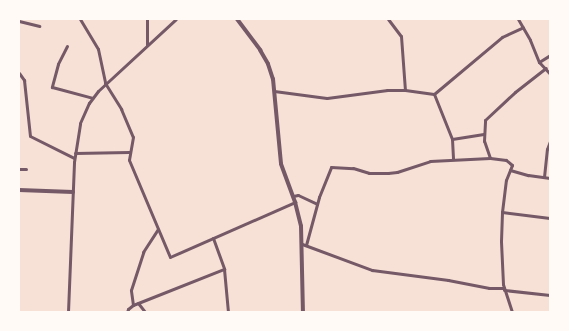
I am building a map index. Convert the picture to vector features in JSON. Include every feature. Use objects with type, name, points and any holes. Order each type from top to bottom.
[{"type":"street","points":[[80,19],[98,49],[106,84],[121,109],[133,137],[129,152],[130,160],[170,257],[295,202]]},
{"type":"street","points":[[147,19],[147,46]]},
{"type":"street","points":[[68,312],[74,158],[80,123],[93,98],[176,19]]},
{"type":"street","points":[[238,19],[268,64],[273,79],[281,164],[295,202],[304,244],[303,312]]},
{"type":"street","points":[[388,19],[401,36],[405,90]]},
{"type":"street","points":[[518,19],[539,62],[550,74]]},
{"type":"street","points":[[19,21],[39,26]]},
{"type":"street","points":[[274,91],[327,98],[387,90],[405,90],[434,94],[502,37],[523,27]]},
{"type":"street","points":[[67,46],[58,64],[52,87],[93,98]]},
{"type":"street","points":[[539,62],[550,55]]},
{"type":"street","points":[[490,158],[484,134],[485,120],[515,92],[546,68]]},
{"type":"street","points":[[19,73],[24,80],[30,136],[74,158]]},
{"type":"street","points":[[434,94],[452,138],[454,159]]},
{"type":"street","points":[[452,138],[484,134]]},
{"type":"street","points":[[544,177],[547,149],[550,140]]},
{"type":"street","points":[[75,153],[129,152]]},
{"type":"street","points":[[304,244],[331,168],[353,168],[368,173],[388,173],[397,172],[430,160],[490,158],[511,162],[512,165],[506,180],[502,212],[504,289],[512,312]]},
{"type":"street","points":[[19,169],[26,169]]},
{"type":"street","points":[[510,170],[528,175],[550,178]]},
{"type":"street","points":[[19,190],[73,192]]},
{"type":"street","points":[[293,196],[298,195],[317,204]]},
{"type":"street","points":[[502,212],[550,218]]},
{"type":"street","points":[[133,305],[131,290],[143,252],[158,229]]},
{"type":"street","points":[[214,238],[224,269],[228,312]]},
{"type":"street","points":[[304,244],[372,270],[448,280],[489,288],[550,295]]},
{"type":"street","points":[[127,312],[133,305],[224,269]]},
{"type":"street","points":[[138,303],[145,312]]}]
